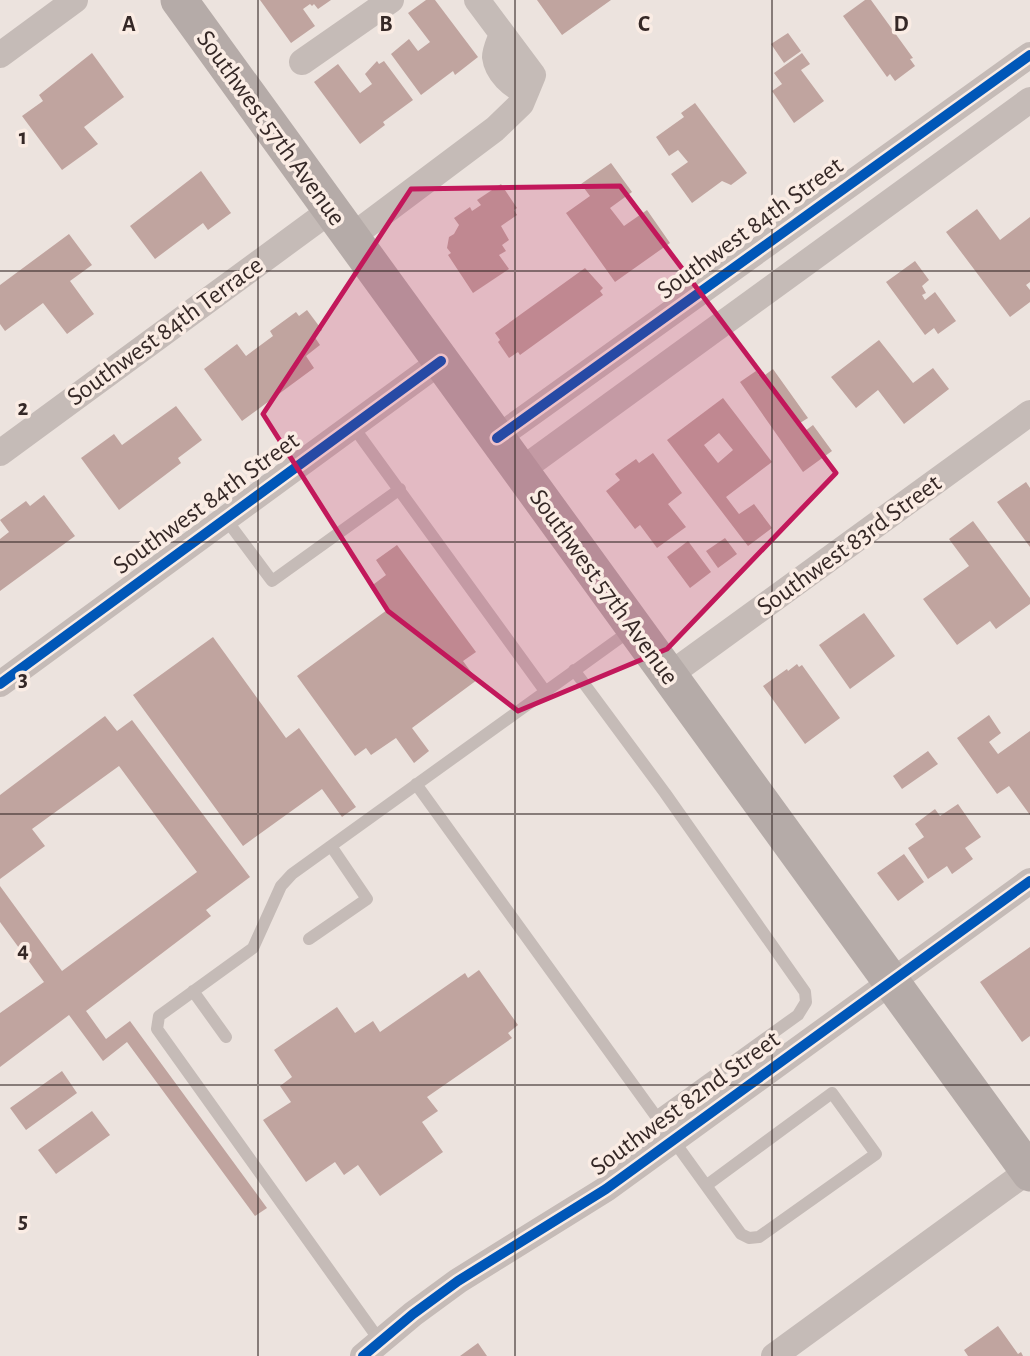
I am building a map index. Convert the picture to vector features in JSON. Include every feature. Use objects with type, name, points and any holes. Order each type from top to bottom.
[{"type":"main road","name":"Southwest 57th Avenue","points":[[179,0],[1029,1172]]},
{"type":"street","points":[[0,55],[75,0]]},
{"type":"street","points":[[302,62],[391,0]]},
{"type":"street","name":"Southwest 84th Terrace","points":[[0,453],[341,224],[501,124],[521,104],[533,75],[477,0]]},
{"type":"street","name":"Southwest 84th Street","points":[[497,438],[1030,55]]},
{"type":"street","points":[[520,471],[1030,100]]},
{"type":"street","name":"Southwest 84th Street","points":[[0,684],[441,361]]},
{"type":"street","name":"Southwest 83rd Street","points":[[668,676],[1030,413]]},
{"type":"street","name":"Southwest 82nd Street","points":[[372,1349],[458,1281],[586,1202],[1030,881]]},
{"type":"street","points":[[775,1356],[1029,1172]]},
{"type":"lane","points":[[352,424],[545,691]]},
{"type":"lane","points":[[225,518],[272,581],[400,489]]},
{"type":"lane","points":[[372,1349],[157,1029],[159,1016],[253,948],[281,886],[292,874],[633,628]]},
{"type":"lane","points":[[574,670],[665,793],[805,992],[806,1002],[798,1015],[656,1117]]},
{"type":"lane","points":[[416,784],[741,1234],[754,1238],[876,1154],[832,1093],[707,1185]]},
{"type":"lane","points":[[309,939],[367,899],[331,846]]},
{"type":"lane","points":[[193,991],[226,1037]]},
{"type":"highlighted area","points":[[620,186],[836,473],[667,649],[518,711],[388,611],[263,414],[411,189]]},
{"type":"building","points":[[260,0],[331,0],[318,9],[314,4],[310,4],[303,9],[315,26],[291,43]]},
{"type":"building","points":[[426,0],[435,0],[478,57],[455,75],[453,71],[421,95],[391,54],[409,39],[418,51],[430,42],[408,13]]},
{"type":"building","points":[[537,0],[611,0],[562,35]]},
{"type":"building","points":[[865,0],[871,0],[913,58],[910,59],[915,66],[895,81],[890,74],[887,77],[843,16]]},
{"type":"building","points":[[788,33],[801,51],[784,63],[771,44]]},
{"type":"building","points":[[92,53],[124,97],[84,127],[98,144],[62,170],[22,116],[43,101],[39,95]]},
{"type":"building","points":[[802,53],[810,64],[801,70],[824,101],[794,123],[772,91],[782,84],[774,73]]},
{"type":"building","points":[[377,61],[379,64],[384,61],[413,100],[383,122],[385,125],[360,144],[314,82],[338,64],[360,93],[372,84],[365,74]]},
{"type":"building","points":[[695,103],[747,173],[731,185],[722,181],[692,203],[671,174],[688,162],[678,150],[669,156],[656,137],[684,117],[681,113]]},
{"type":"building","points":[[611,163],[632,192],[610,208],[624,226],[647,210],[670,243],[615,282],[566,213],[590,196],[581,184]]},
{"type":"building","points":[[201,171],[231,213],[208,230],[203,223],[155,259],[130,226]]},
{"type":"building","points":[[501,184],[517,208],[514,210],[517,215],[501,226],[509,240],[502,245],[506,251],[499,255],[509,269],[473,293],[448,255],[451,253],[447,248],[449,237],[459,225],[454,218],[470,207],[472,211],[481,205],[477,200]]},
{"type":"building","points":[[977,209],[1000,240],[1030,217],[1030,282],[1026,285],[1030,290],[1030,302],[1010,317],[946,232]]},
{"type":"building","points":[[69,234],[92,265],[70,281],[94,314],[67,334],[43,303],[5,331],[0,324],[0,285]]},
{"type":"building","points":[[915,261],[929,280],[922,286],[926,293],[922,295],[925,300],[935,292],[956,321],[938,334],[934,328],[925,335],[886,282]]},
{"type":"building","points":[[585,268],[603,288],[600,291],[603,295],[520,355],[518,352],[509,358],[495,333]]},
{"type":"building","points":[[307,310],[322,330],[314,336],[320,345],[306,356],[314,368],[242,421],[204,369],[237,344],[246,356],[273,336],[270,331],[296,312],[299,316]]},
{"type":"building","points":[[879,340],[913,383],[933,368],[949,389],[904,424],[878,390],[856,408],[831,377]]},
{"type":"building","points":[[773,369],[808,418],[800,423],[805,431],[813,425],[832,451],[803,472],[740,382],[756,371],[759,375],[763,372],[765,375]]},
{"type":"building","points":[[723,398],[772,462],[726,497],[739,514],[754,504],[772,528],[748,546],[667,440]],"holes":[[[719,433],[733,450],[718,463],[704,445]]]},
{"type":"building","points":[[176,406],[202,440],[178,458],[181,463],[119,510],[81,458],[114,434],[122,445]]},
{"type":"building","points":[[653,453],[682,493],[668,504],[686,527],[657,548],[640,525],[635,529],[606,491],[620,480],[615,474],[636,459],[639,463]]},
{"type":"building","points":[[1026,482],[1030,488],[1030,547],[997,502]]},
{"type":"building","points":[[44,495],[75,536],[0,591],[0,539],[9,532],[0,520],[26,501],[30,506]]},
{"type":"building","points":[[973,521],[1030,598],[1030,604],[996,629],[990,621],[957,645],[923,599],[969,566],[949,539]]},
{"type":"building","points":[[725,538],[737,554],[718,568],[706,551]]},
{"type":"building","points":[[688,541],[711,572],[690,588],[667,557]]},
{"type":"building","points":[[397,545],[476,652],[463,661],[477,680],[412,728],[429,751],[414,763],[396,738],[371,755],[366,748],[355,756],[297,676],[387,610],[370,587],[386,575],[376,560]]},
{"type":"building","points":[[864,613],[895,656],[850,689],[819,645]]},
{"type":"building","points":[[213,637],[286,738],[299,728],[356,807],[342,817],[322,789],[243,846],[133,695]]},
{"type":"building","points":[[797,664],[799,667],[802,665],[840,718],[805,744],[763,686]]},
{"type":"building","points":[[989,715],[1001,733],[989,742],[998,754],[1030,731],[1030,815],[1009,786],[997,794],[957,738]]},
{"type":"building","points":[[105,716],[117,731],[132,720],[250,877],[206,910],[211,916],[86,1011],[106,1039],[130,1021],[267,1208],[255,1216],[127,1042],[103,1061],[69,1015],[0,1067],[0,1013],[44,982],[0,922],[0,886],[62,971],[197,872],[119,766],[32,829],[45,846],[0,879],[0,795]]},
{"type":"building","points":[[928,751],[938,764],[902,789],[893,776]]},
{"type":"building","points":[[958,804],[981,837],[965,848],[973,859],[952,874],[947,866],[928,879],[908,848],[924,837],[915,824],[935,809],[940,816]]},
{"type":"building","points":[[904,854],[924,882],[898,901],[877,873]]},
{"type":"building","points":[[1030,947],[1030,1036],[1022,1042],[980,982]]},
{"type":"building","points":[[479,970],[518,1025],[508,1033],[512,1038],[427,1097],[438,1111],[422,1122],[443,1152],[380,1196],[358,1165],[344,1175],[335,1162],[306,1182],[263,1120],[291,1102],[280,1086],[292,1077],[274,1050],[337,1007],[355,1033],[373,1021],[380,1032],[465,973],[468,978]]},
{"type":"building","points":[[62,1071],[77,1093],[26,1130],[10,1108]]},
{"type":"building","points":[[92,1111],[110,1135],[56,1174],[38,1150]]},
{"type":"building","points":[[998,1326],[1018,1354],[1021,1352],[1023,1356],[968,1356],[964,1350]]},
{"type":"building","points":[[478,1343],[487,1356],[460,1356]]},
{"type":"cycle path","points":[[497,438],[1030,55]]},
{"type":"cycle path","points":[[0,684],[441,361]]},
{"type":"cycle path","points":[[363,1356],[458,1281],[606,1189],[1030,881]]}]
